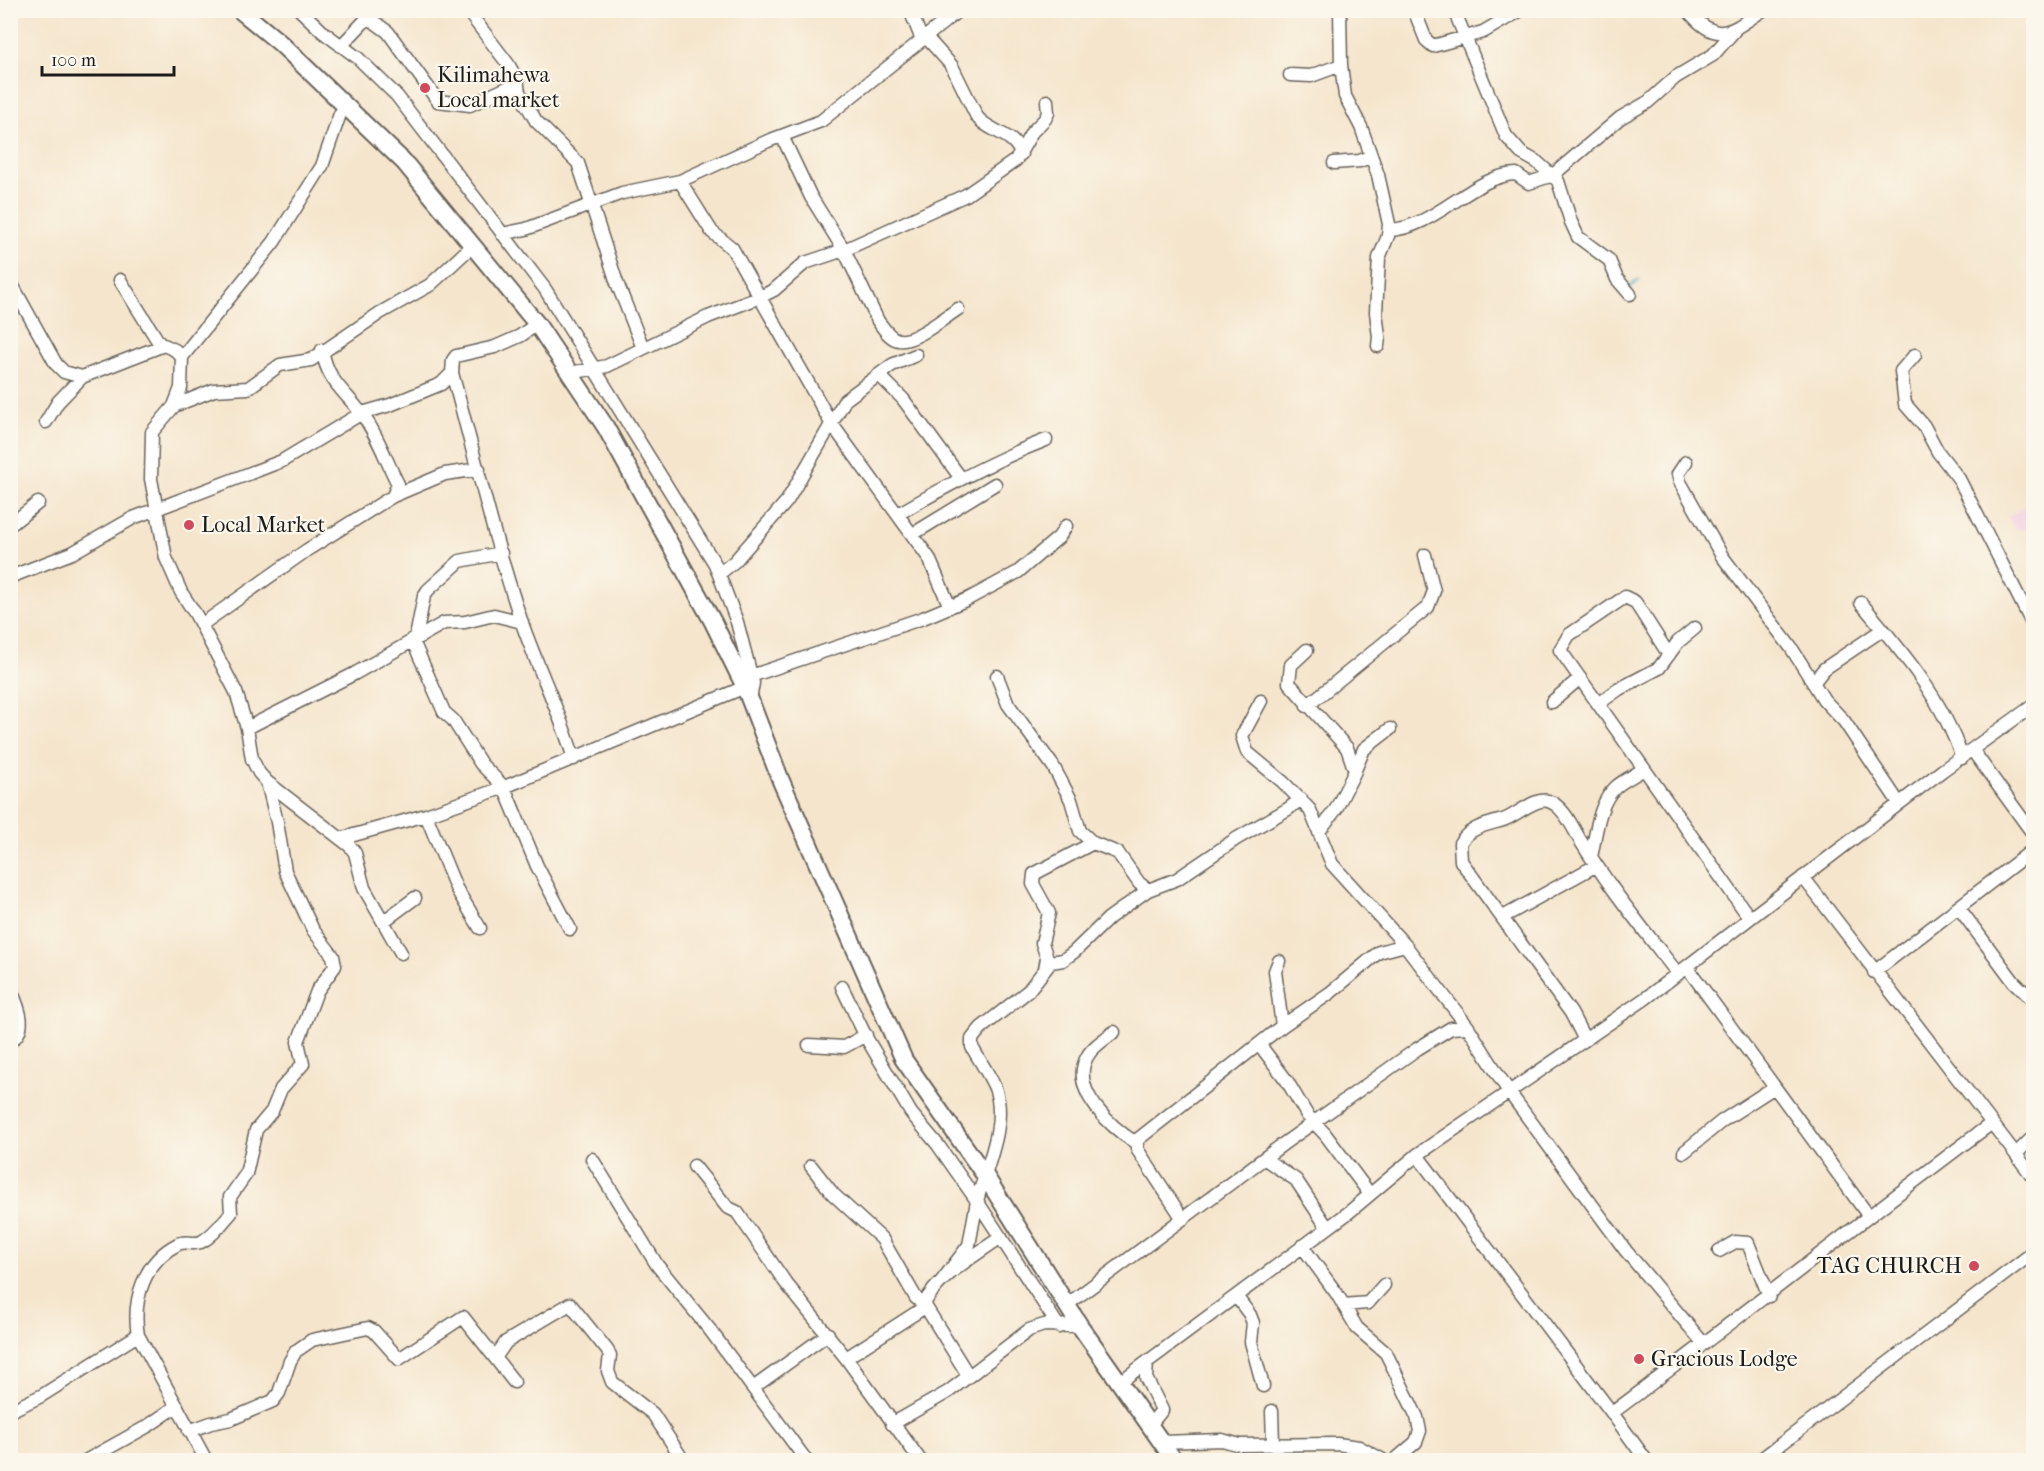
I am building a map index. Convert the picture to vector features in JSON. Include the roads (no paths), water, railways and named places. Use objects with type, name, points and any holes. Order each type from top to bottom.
[{"type":"main road","points":[[240,10],[280,43],[404,162],[537,324],[606,426],[749,688],[781,781],[904,1060],[984,1174],[1080,1326],[1174,1461]]},
{"type":"street","points":[[300,10],[358,58],[397,96],[545,289],[677,500],[719,574],[737,622],[749,688]]},
{"type":"street","points":[[468,10],[485,31],[518,83],[519,92],[536,121],[578,164],[617,284],[643,348]]},
{"type":"street","points":[[910,10],[924,39],[949,60],[982,124],[1010,138],[1021,154]]},
{"type":"street","points":[[502,234],[526,229],[622,193],[680,181],[782,135],[821,122],[959,10]]},
{"type":"street","points":[[1340,10],[1341,65],[1348,105],[1361,127],[1383,189],[1389,230],[1379,258],[1376,312],[1378,346]]},
{"type":"street","points":[[1414,10],[1430,45],[1496,26],[1521,10]]},
{"type":"street","points":[[1454,10],[1506,136],[1521,153],[1553,175],[1561,187],[1578,237],[1610,260],[1617,279],[1627,289]]},
{"type":"street","points":[[1688,10],[1696,20],[1711,30],[1726,33],[1734,31]]},
{"type":"street","points":[[1389,230],[1397,230],[1426,219],[1472,191],[1507,176],[1516,174],[1529,183],[1553,175],[1620,118],[1648,102],[1676,77],[1713,56],[1734,31],[1763,10]]},
{"type":"street","points":[[341,46],[372,14],[438,100],[470,105],[518,83]]},
{"type":"street","points":[[1290,75],[1311,76],[1341,65]]},
{"type":"street","points":[[570,373],[614,363],[708,317],[759,298],[774,290],[806,263],[844,250],[966,195],[1021,154],[1032,132],[1048,113],[1047,101]]},
{"type":"street","points":[[346,105],[340,114],[322,166],[274,242],[182,357],[181,388],[174,406],[156,426],[150,439],[152,479],[166,558],[181,592],[236,692],[247,728],[252,759],[259,773],[267,782],[343,838],[355,853],[364,888],[401,953]]},
{"type":"street","points":[[782,135],[811,197],[844,250],[878,321],[894,338],[906,340],[918,336],[958,309]]},
{"type":"street","points":[[1334,163],[1360,160],[1371,156]]},
{"type":"street","points":[[680,181],[712,232],[732,248],[831,423],[929,558],[950,607]]},
{"type":"street","points":[[174,406],[214,390],[248,388],[275,367],[311,360],[322,350],[430,285],[472,246]]},
{"type":"street","points":[[120,280],[161,346]]},
{"type":"street","points":[[10,281],[56,364],[64,372],[82,377]]},
{"type":"street","points":[[537,324],[520,336],[495,347],[456,356],[453,360],[452,373],[522,622],[549,695],[562,720],[574,759]]},
{"type":"street","points":[[46,422],[58,402],[82,377],[161,346],[168,345],[182,357]]},
{"type":"street","points":[[322,350],[327,372],[362,413],[398,484],[393,496]]},
{"type":"street","points":[[719,574],[735,561],[787,501],[845,400],[892,365],[916,355]]},
{"type":"street","points":[[1915,355],[1901,371],[1905,404],[1924,426],[1938,452],[1959,479],[2034,627]]},
{"type":"street","points":[[10,577],[72,553],[133,518],[282,461],[362,413],[441,384],[452,373]]},
{"type":"street","points":[[880,375],[903,399],[960,477]]},
{"type":"street","points":[[898,514],[960,477],[983,470],[1046,440]]},
{"type":"street","points":[[1686,462],[1678,474],[1680,482],[1711,540],[1792,649],[1828,706],[1844,721],[1899,803]]},
{"type":"street","points":[[201,625],[308,550],[393,496],[446,474],[479,468]]},
{"type":"street","points":[[913,534],[995,484]]},
{"type":"street","points":[[10,525],[38,503]]},
{"type":"street","points":[[343,838],[426,815],[504,787],[950,607],[1018,572],[1059,537],[1066,526]]},
{"type":"street","points":[[501,553],[460,561],[428,590],[424,596],[414,638],[444,712],[453,720],[481,764],[504,787],[537,866],[570,929]]},
{"type":"street","points":[[1307,706],[1428,607],[1434,591],[1425,555]]},
{"type":"street","points":[[1669,655],[1635,602],[1625,597],[1596,614],[1564,642],[1560,650],[1562,656],[1580,678],[1749,917]]},
{"type":"street","points":[[1861,603],[1912,665],[1952,730],[1962,758]]},
{"type":"street","points":[[247,728],[354,674],[444,623],[465,622],[485,616],[522,622]]},
{"type":"street","points":[[1598,704],[1633,681],[1651,674],[1664,664],[1678,642],[1695,628]]},
{"type":"street","points":[[1813,683],[1824,669],[1882,630]]},
{"type":"street","points":[[1307,650],[1291,665],[1287,677],[1292,689],[1347,748],[1354,771]]},
{"type":"street","points":[[997,676],[1008,704],[1046,752],[1071,800],[1080,831],[1093,843],[1118,853],[1139,883],[1148,890]]},
{"type":"street","points":[[1552,702],[1580,678]]},
{"type":"street","points":[[1261,701],[1242,736],[1244,747],[1252,758],[1301,799],[1320,830],[1325,853],[1332,864],[1405,945],[1468,1026],[1509,1092],[1626,1251],[1704,1344]]},
{"type":"street","points":[[1120,1382],[1348,1213],[1417,1155],[1585,1040],[1682,970],[1899,803],[2034,705]]},
{"type":"street","points":[[1320,830],[1341,801],[1365,749],[1390,729]]},
{"type":"street","points":[[1973,751],[2034,835]]},
{"type":"street","points":[[1593,861],[1599,818],[1610,795],[1616,787],[1644,769]]},
{"type":"street","points":[[206,1461],[138,1335],[135,1310],[148,1271],[156,1261],[179,1243],[201,1242],[212,1234],[231,1213],[230,1197],[246,1174],[256,1130],[272,1110],[281,1089],[303,1064],[298,1045],[300,1035],[317,991],[335,966],[333,956],[296,899],[285,871],[277,822],[267,782]]},
{"type":"street","points":[[846,1358],[925,1306],[969,1245],[977,1202],[996,1136],[996,1095],[972,1047],[972,1039],[981,1028],[1028,991],[1052,962],[1063,960],[1109,918],[1148,890],[1177,879],[1301,799]]},
{"type":"street","points":[[1585,1040],[1571,1013],[1461,861],[1460,843],[1469,832],[1506,819],[1545,800],[1562,812],[1593,861],[1682,970],[1868,1215]]},
{"type":"street","points":[[426,815],[456,888],[480,928]]},
{"type":"street","points":[[1045,969],[1047,958],[1042,943],[1049,913],[1033,884],[1034,874],[1093,843]]},
{"type":"street","points":[[1874,972],[1959,909],[2034,849]]},
{"type":"street","points":[[1503,917],[1593,861]]},
{"type":"street","points":[[1803,877],[2034,1178]]},
{"type":"street","points":[[384,921],[415,898]]},
{"type":"street","points":[[1959,909],[2014,982],[2034,1001]]},
{"type":"street","points":[[1136,1143],[1282,1026],[1330,993],[1379,952],[1405,945]]},
{"type":"street","points":[[1279,961],[1275,971],[1282,1026]]},
{"type":"street","points":[[842,987],[866,1035],[915,1119],[938,1145],[1059,1327]]},
{"type":"street","points":[[10,988],[21,1016],[19,1032],[10,1041]]},
{"type":"street","points":[[1068,1304],[1417,1049],[1451,1028],[1468,1026]]},
{"type":"street","points":[[1114,1032],[1088,1055],[1083,1065],[1084,1085],[1097,1107],[1122,1134],[1136,1143],[1137,1149],[1183,1220]]},
{"type":"street","points":[[809,1046],[844,1047],[866,1035]]},
{"type":"street","points":[[1259,1044],[1287,1081],[1307,1115],[1316,1123],[1369,1193]]},
{"type":"street","points":[[1684,1152],[1722,1120],[1773,1088]]},
{"type":"street","points":[[1612,1413],[1768,1296],[1868,1215],[1992,1123]]},
{"type":"street","points":[[2016,1154],[2034,1136]]},
{"type":"street","points":[[1417,1155],[1646,1461]]},
{"type":"street","points":[[592,1159],[657,1265],[710,1330],[806,1461]]},
{"type":"street","points":[[1265,1159],[1296,1180],[1327,1227]]},
{"type":"street","points":[[694,1166],[727,1207],[737,1212],[785,1282],[828,1334],[920,1461]]},
{"type":"street","points":[[811,1166],[833,1194],[882,1239],[916,1298],[925,1306],[968,1375]]},
{"type":"street","points":[[941,1282],[1001,1237]]},
{"type":"street","points":[[1719,1251],[1735,1242],[1749,1243],[1768,1296]]},
{"type":"street","points":[[1302,1246],[1357,1328],[1386,1353],[1417,1417],[1420,1431],[1416,1442],[1395,1461]]},
{"type":"street","points":[[1760,1461],[2034,1252]]},
{"type":"street","points":[[1343,1305],[1368,1303],[1384,1285]]},
{"type":"street","points":[[1236,1296],[1253,1323],[1251,1342],[1263,1386]]},
{"type":"street","points":[[495,1358],[506,1342],[570,1304],[610,1355],[608,1371],[612,1382],[653,1414],[683,1461]]},
{"type":"street","points":[[189,1431],[231,1419],[273,1401],[279,1393],[290,1361],[296,1351],[312,1340],[368,1328],[374,1331],[399,1359],[419,1348],[462,1317],[514,1382]]},
{"type":"street","points":[[892,1424],[948,1392],[1029,1330],[1044,1325],[1080,1326]]},
{"type":"street","points":[[753,1389],[828,1334]]},
{"type":"street","points":[[10,1411],[41,1396],[138,1335]]},
{"type":"street","points":[[1147,1362],[1146,1378],[1161,1406],[1158,1416],[1150,1425]]},
{"type":"street","points":[[87,1461],[148,1426],[177,1406]]},
{"type":"street","points":[[1272,1411],[1273,1444]]},
{"type":"street","points":[[1162,1442],[1222,1440],[1240,1445],[1345,1445],[1359,1448],[1383,1461]]},
{"type":"waterway","points":[[1629,287],[1639,280]]},
{"type":"place","name":"Kilimahewa Local market","points":[[425,88]]},
{"type":"place","name":"Local Market","points":[[189,525]]},
{"type":"place","name":"TAG CHURCH","points":[[1974,1266]]},
{"type":"place","name":"Gracious Lodge","points":[[1639,1359]]}]
